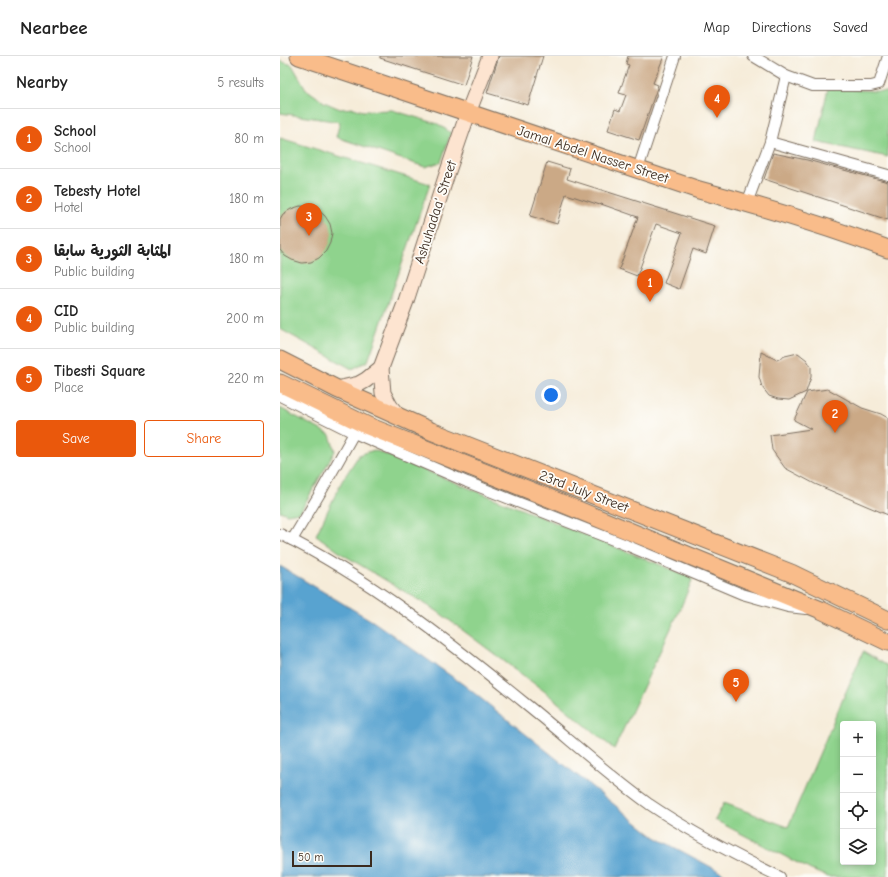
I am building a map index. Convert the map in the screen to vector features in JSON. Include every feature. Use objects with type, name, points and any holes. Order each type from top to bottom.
[{"type":"main road","name":"Jamal Abdel Nasser Street","points":[[299,56],[326,60],[468,113],[699,190],[747,203],[888,249]]},
{"type":"main road","name":"23rd July Street","points":[[280,360],[337,389],[398,416],[476,449],[791,573],[887,619]]},
{"type":"main road","name":"23rd July Street","points":[[280,383],[461,471],[821,610],[882,639]]},
{"type":"main road","points":[[882,639],[887,619]]},
{"type":"street","name":"Ashuhadaa' Street","points":[[398,416],[390,406],[383,393],[380,368],[406,301],[446,177],[490,56]]},
{"type":"street","points":[[638,169],[675,56]]},
{"type":"street","points":[[753,56],[786,76],[814,86],[871,86],[879,84],[888,56]]},
{"type":"street","points":[[747,203],[770,142],[786,76]]},
{"type":"street","points":[[770,142],[888,175]]},
{"type":"street","name":"Ashuhadaa' Street","points":[[337,389],[359,384],[380,368]]},
{"type":"street","points":[[280,396],[354,433],[461,471]]},
{"type":"street","points":[[292,540],[354,433]]},
{"type":"street","points":[[280,534],[351,574],[467,656],[650,804],[686,828],[780,877]]},
{"type":"green space","points":[[280,61],[292,65],[306,89],[324,102],[340,109],[354,108],[363,111],[392,110],[438,124],[451,133],[441,162],[425,167],[336,137],[340,122],[280,113]]},
{"type":"green space","points":[[828,88],[888,92],[888,157],[816,142]]},
{"type":"green space","points":[[280,138],[430,184],[368,361],[352,369],[280,329]]},
{"type":"green space","points":[[280,408],[330,435],[335,451],[300,512],[287,514],[280,511]]},
{"type":"green space","points":[[374,450],[693,578],[681,607],[614,749],[544,691],[437,611],[342,554],[316,535],[342,481],[359,455]]},
{"type":"green space","points":[[863,652],[888,666],[888,877],[828,877],[811,870],[715,820],[724,803],[788,827]]},
{"type":"water","points":[[280,566],[374,622],[464,685],[655,837],[730,877],[280,877]]},
{"type":"building","points":[[380,56],[473,56],[464,85],[380,58]]},
{"type":"building","points":[[499,56],[543,56],[528,105],[487,93]]},
{"type":"building","points":[[628,56],[664,56],[653,83],[658,85],[639,140],[608,130],[615,109],[620,111],[626,95],[619,93],[629,65],[626,64]]},
{"type":"building","points":[[773,153],[807,160],[888,182],[888,220],[764,179]]},
{"type":"building","points":[[547,162],[570,169],[567,179],[715,226],[706,254],[693,249],[679,289],[664,283],[682,233],[656,224],[637,276],[619,269],[638,217],[566,194],[557,224],[530,216]]},
{"type":"building","points":[[300,206],[318,210],[325,216],[330,224],[332,233],[330,243],[326,251],[319,258],[311,262],[302,263],[292,260],[285,256],[280,250],[280,219],[283,214]]},
{"type":"building","points":[[761,352],[777,360],[785,356],[798,353],[807,360],[811,367],[811,377],[806,392],[789,400],[769,396],[762,387],[759,377]]},
{"type":"building","points":[[828,389],[862,408],[881,414],[888,418],[888,515],[815,484],[785,468],[772,450],[770,435],[811,429],[794,420],[807,392]]},
{"type":"place","name":"CID","points":[[717,118]]},
{"type":"place","name":"المثابة الثورية سابقا","points":[[309,236]]},
{"type":"place","name":"School","points":[[650,302]]},
{"type":"place","name":"Tebesty Hotel","points":[[835,433]]},
{"type":"place","name":"Tibesti Square","points":[[736,702]]}]
